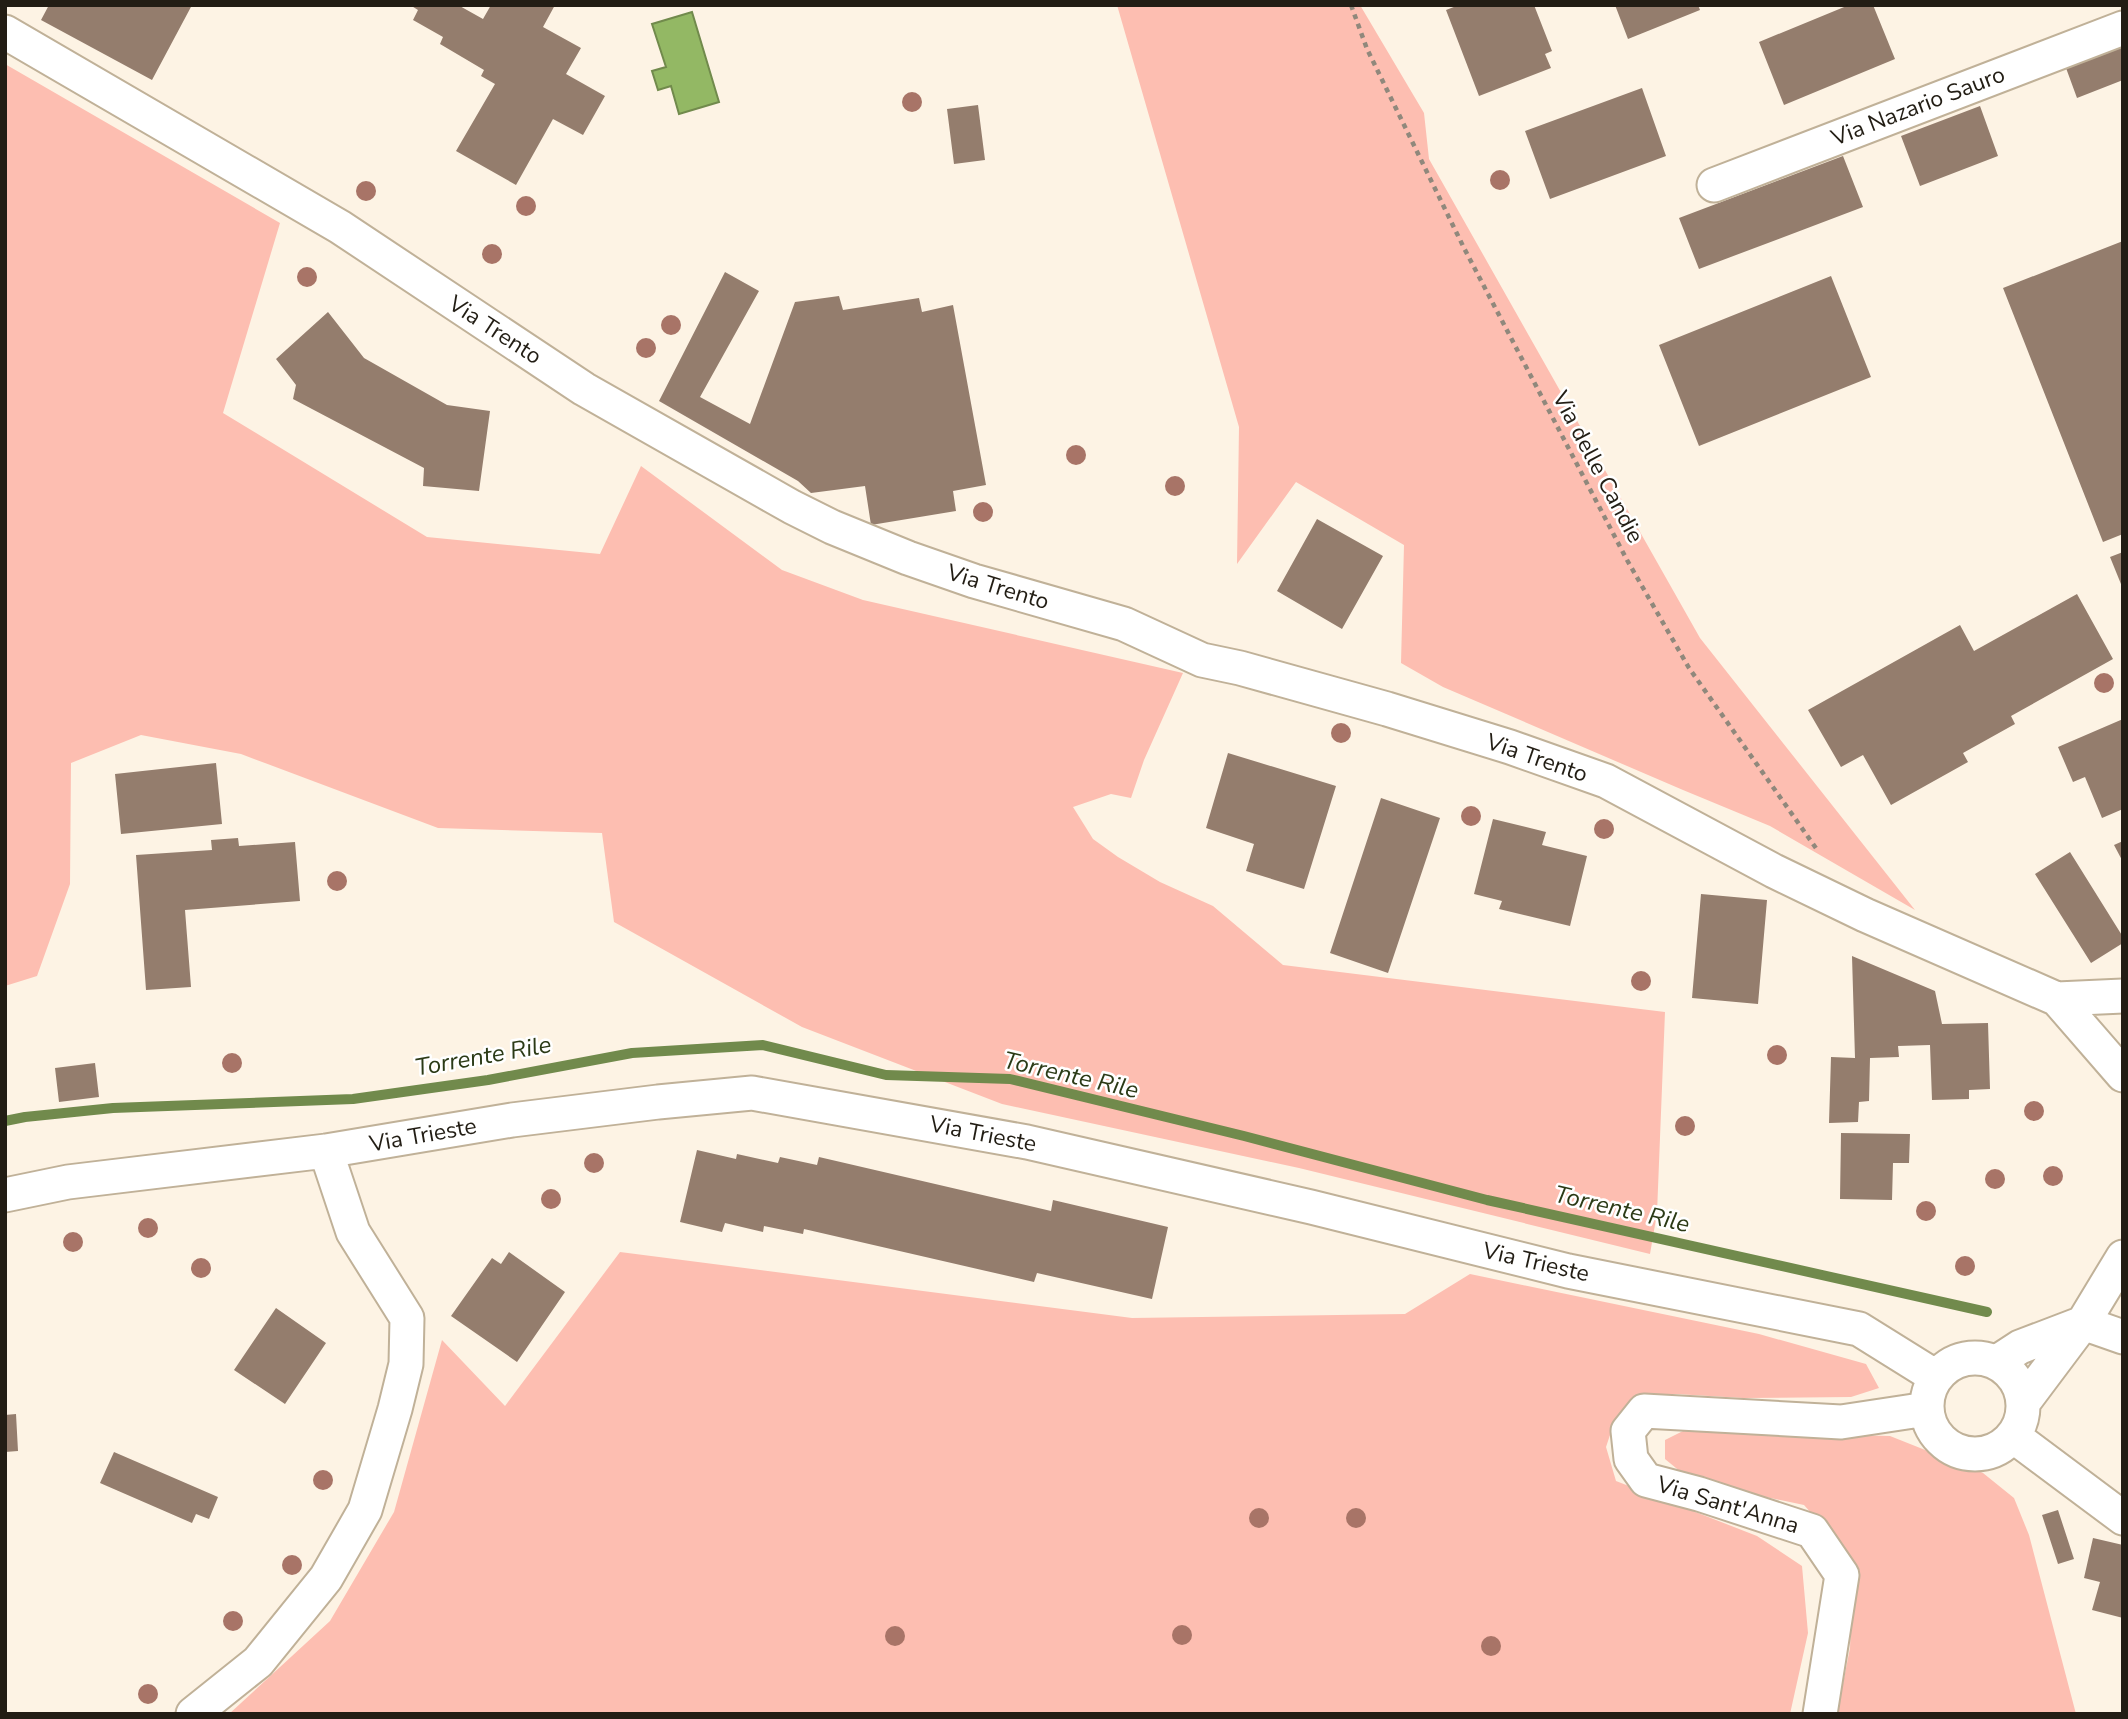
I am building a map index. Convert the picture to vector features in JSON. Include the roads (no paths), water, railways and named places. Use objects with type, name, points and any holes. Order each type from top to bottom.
[{"type":"street","name":"Via Nazario Sauro","points":[[1714,185],[2123,28]]},
{"type":"street","name":"Via Trento","points":[[5,32],[340,227],[584,389],[832,527],[974,581],[1124,624],[1202,660],[1387,709],[1510,747],[1606,781],[1774,871],[1865,915],[2057,999],[2118,1062]]},
{"type":"street","name":"Via Trento","points":[[2057,999],[2123,996]]},
{"type":"street","name":"Via Trieste","points":[[5,1195],[68,1182],[326,1152],[512,1120],[752,1093],[1027,1142],[1311,1207],[1568,1271],[1859,1329],[1937,1377]]},
{"type":"street","points":[[193,1714],[258,1662],[326,1578],[365,1510],[406,1364],[407,1318],[354,1231],[326,1152]]},
{"type":"street","points":[[2024,1403],[2082,1324],[2123,1257]]},
{"type":"street","points":[[1997,1362],[2020,1347],[2082,1324],[2123,1337]]},
{"type":"street","points":[[1980,1357],[1997,1362],[2011,1373],[2020,1387],[2024,1403],[2021,1421],[2013,1436],[2001,1447],[1985,1453],[1968,1454],[1954,1449],[1940,1439],[1931,1425],[1927,1409],[1929,1392],[1948,1365],[1980,1357]]},
{"type":"street","name":"Via Sant'Anna","points":[[1819,1714],[1842,1576],[1812,1531],[1647,1480],[1631,1459],[1629,1431],[1644,1411],[1841,1422],[1927,1409]]},
{"type":"street","points":[[2013,1436],[2123,1518]]},
{"type":"waterway","name":"Torrente Rile","points":[[5,1121],[113,1108],[353,1099],[488,1080],[632,1053],[763,1045],[886,1075],[1010,1079],[1244,1136],[1487,1200],[1987,1312]]}]
